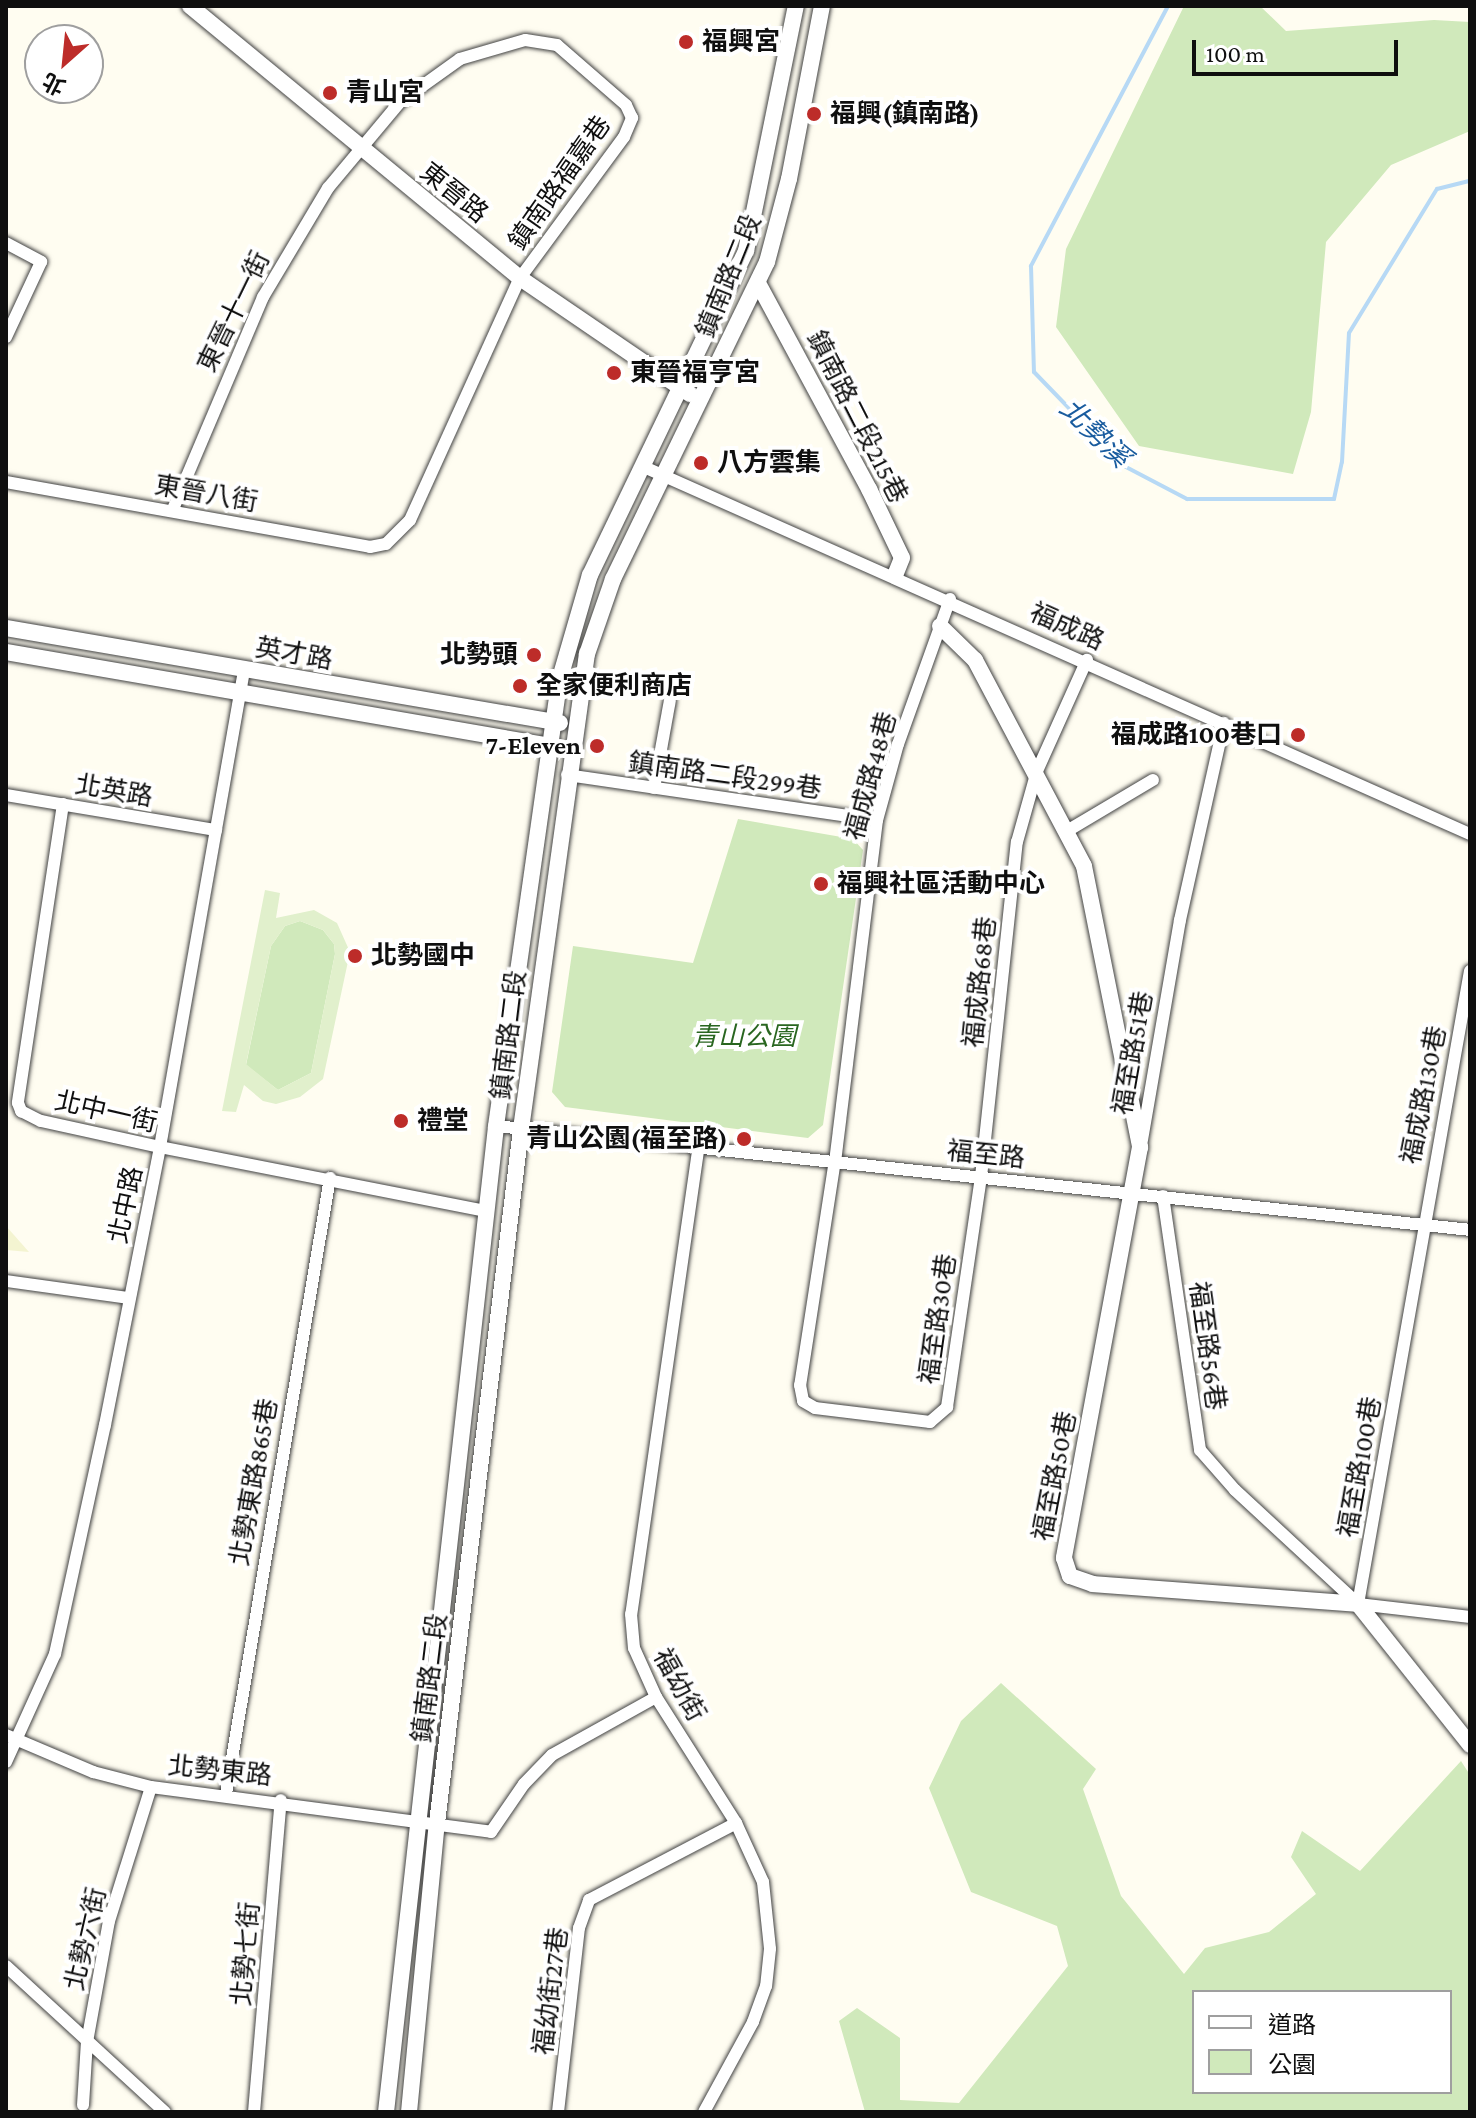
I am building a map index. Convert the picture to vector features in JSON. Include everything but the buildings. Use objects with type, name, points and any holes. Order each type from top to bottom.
[{"type":"street","name":"東晉路","points":[[190,6],[520,278],[702,401]]},
{"type":"street","name":"鎮南路二段","points":[[386,2112],[416,1819],[496,1126],[552,722],[577,608],[746,251],[796,6]]},
{"type":"street","name":"鎮南路二段","points":[[409,2112],[437,1823],[521,1129],[575,726],[598,618],[758,283],[789,179],[822,6]]},
{"type":"street","name":"鎮南路福嘉巷","points":[[360,149],[432,75],[491,46],[525,40],[557,45],[583,65],[626,105],[632,118],[624,137],[520,278]]},
{"type":"street","name":"東晉十一街","points":[[173,509],[263,297],[308,219],[360,149]]},
{"type":"street","points":[[6,243],[41,262],[6,337]]},
{"type":"street","name":"東晉八街","points":[[6,482],[173,509],[370,547],[397,537],[410,520],[520,278]]},
{"type":"street","name":"鎮南路二段215巷","points":[[758,283],[876,503],[902,558],[895,575]]},
{"type":"street","name":"福成路","points":[[644,467],[950,599],[1470,834]]},
{"type":"street","name":"福成路48巷","points":[[835,1160],[877,820],[950,599]]},
{"type":"street","name":"福至路51巷","points":[[940,626],[975,660],[1037,771],[1084,866],[1140,1147]]},
{"type":"street","name":"英才路","points":[[6,628],[575,726]]},
{"type":"street","name":"英才路","points":[[6,652],[571,749]]},
{"type":"street","name":"福成路68巷","points":[[981,1177],[1017,842],[1037,771],[1087,660]]},
{"type":"street","name":"北中路","points":[[6,1762],[11,1738],[55,1654],[160,1147],[244,669]]},
{"type":"street","points":[[654,788],[670,700]]},
{"type":"street","name":"福至路51巷","points":[[1140,1147],[1183,906],[1224,723]]},
{"type":"street","name":"鎮南路二段299巷","points":[[567,775],[877,820]]},
{"type":"street","points":[[1067,831],[1153,780]]},
{"type":"street","name":"北英路","points":[[6,795],[216,830]]},
{"type":"street","name":"北中一街","points":[[63,804],[18,1103],[21,1111],[41,1121],[160,1147],[487,1211]]},
{"type":"street","name":"福成路130巷","points":[[1421,1226],[1470,971]]},
{"type":"street","name":"福至路","points":[[496,1126],[698,1151],[835,1160],[1470,1230]]},
{"type":"street","name":"福至路50巷","points":[[1140,1147],[1064,1558],[1070,1576],[1093,1584],[1358,1604]]},
{"type":"street","name":"福幼街","points":[[698,1151],[631,1614],[634,1648],[656,1697],[736,1823],[763,1882],[770,1949],[766,1986],[753,2022],[704,2112]]},
{"type":"street","name":"福至路30巷","points":[[835,1160],[800,1385],[803,1401],[815,1408],[855,1415],[930,1422],[947,1407],[981,1177]]},
{"type":"street","name":"北勢東路865巷","points":[[226,1794],[330,1178]]},
{"type":"street","name":"福至路56巷","points":[[1163,1196],[1200,1450],[1235,1490],[1358,1604]]},
{"type":"street","name":"福至路100巷","points":[[1358,1604],[1421,1226]]},
{"type":"street","points":[[6,1281],[129,1298]]},
{"type":"street","points":[[1358,1604],[1470,1617]]},
{"type":"street","points":[[1358,1604],[1470,1745]]},
{"type":"street","name":"北勢東路","points":[[11,1738],[93,1772],[151,1787],[281,1800],[491,1832],[524,1784],[552,1755],[656,1697]]},
{"type":"street","name":"北勢六街","points":[[83,2105],[87,2042],[109,1921],[151,1787]]},
{"type":"street","name":"北勢七街","points":[[254,2112],[281,1800]]},
{"type":"street","name":"福幼街27巷","points":[[558,2112],[579,1928],[589,1900],[736,1823]]},
{"type":"street","points":[[6,1966],[165,2112]]},
{"type":"green space","points":[[1184,6],[1260,6],[1286,31],[1434,20],[1470,22],[1470,131],[1391,165],[1326,242],[1311,412],[1293,474],[1139,446],[1056,327],[1066,249]]},
{"type":"green space","name":"青山公園","points":[[738,819],[853,839],[863,850],[823,1125],[808,1138],[565,1107],[552,1092],[573,946],[693,963]]},
{"type":"green space","points":[[265,890],[280,893],[276,918],[314,910],[337,923],[350,952],[323,1079],[300,1097],[276,1104],[263,1101],[244,1085],[236,1112],[222,1111]],"holes":[[[300,921],[323,930],[334,944],[335,954],[311,1073],[278,1090],[246,1064],[271,946],[285,926]]]},
{"type":"green space","points":[[300,921],[323,930],[334,944],[335,954],[311,1073],[278,1090],[246,1065],[271,946],[285,926]]},
{"type":"green space","points":[[6,1226],[29,1252],[6,1250]]},
{"type":"green space","points":[[1001,1683],[1096,1769],[1083,1789],[1121,1896],[1184,1974],[1205,1948],[1269,1932],[1316,1894],[1291,1857],[1302,1831],[1360,1871],[1461,1761],[1470,1775],[1470,2112],[865,2112],[839,2021],[857,2008],[900,2038],[900,2100],[959,2103],[1068,1966],[1057,1926],[971,1892],[929,1788],[961,1721]]},
{"type":"waterway","name":"北勢溪","points":[[1168,6],[1031,266],[1034,372],[1126,467],[1187,499],[1334,499],[1342,462],[1349,333],[1437,189],[1470,181]]},
{"type":"place","name":"福興宮","points":[[686,42]]},
{"type":"place","name":"青山宮","points":[[330,93]]},
{"type":"place","name":"福興(鎮南路)","points":[[814,114]]},
{"type":"place","name":"東晉福亨宮","points":[[614,373]]},
{"type":"place","name":"八方雲集","points":[[701,463]]},
{"type":"place","name":"北勢頭","points":[[534,655]]},
{"type":"place","name":"全家便利商店","points":[[520,686]]},
{"type":"place","name":"福成路100巷口","points":[[1298,735]]},
{"type":"place","name":"7-Eleven","points":[[597,746]]},
{"type":"place","name":"福興社區活動中心","points":[[821,884]]},
{"type":"place","name":"北勢國中","points":[[355,956]]},
{"type":"place","name":"禮堂","points":[[401,1121]]},
{"type":"place","name":"青山公園(福至路)","points":[[744,1139]]}]
